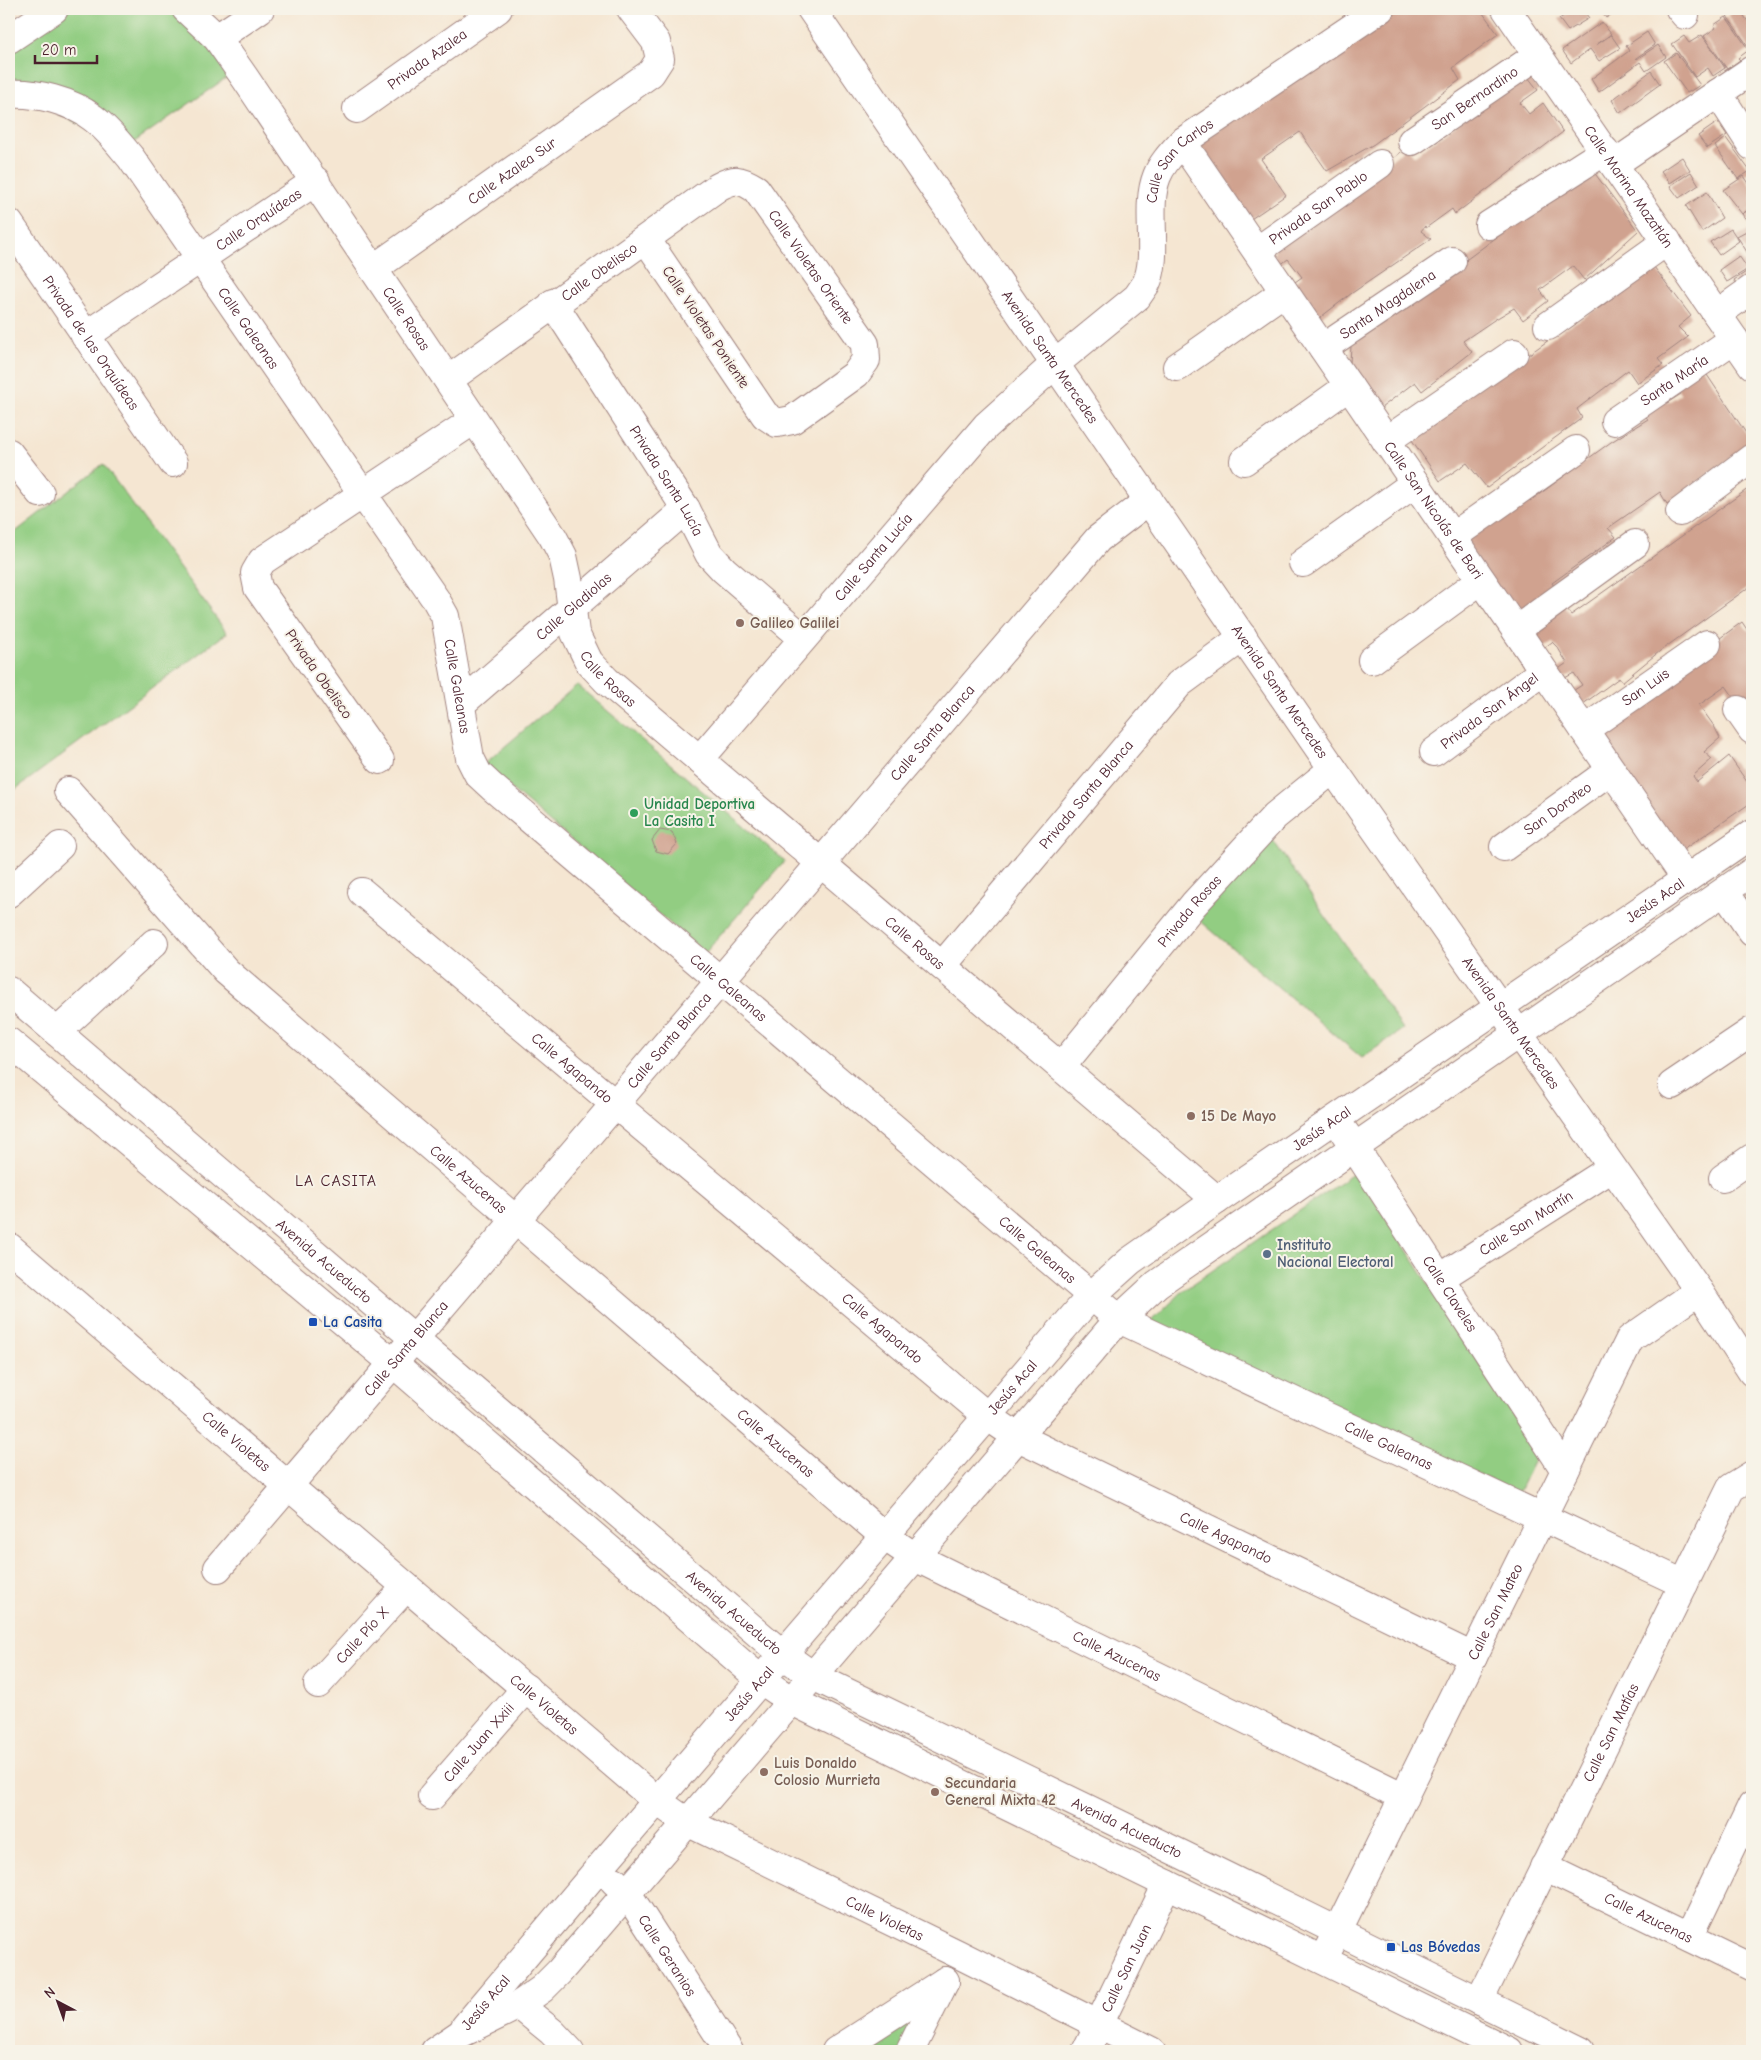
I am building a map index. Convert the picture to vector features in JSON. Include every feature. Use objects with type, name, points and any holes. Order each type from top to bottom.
[{"type":"street","points":[[9,39],[54,9]]},
{"type":"street","name":"Calle Rosas","points":[[187,9],[217,38],[316,181],[553,537],[563,556],[575,633],[589,662],[607,681],[1217,1200]]},
{"type":"street","points":[[217,38],[260,9]]},
{"type":"street","name":"Privada Azalea","points":[[357,109],[498,9]]},
{"type":"street","name":"Calle Azalea Sur","points":[[373,269],[651,73],[660,59],[656,42],[631,9]]},
{"type":"street","name":"Avenida Santa Mercedes","points":[[811,9],[1333,769],[1699,1291],[1752,1372]]},
{"type":"street","name":"Calle San Carlos","points":[[1055,364],[1137,297],[1146,283],[1150,268],[1152,200],[1156,178],[1163,163],[1182,142],[1380,9]]},
{"type":"street","name":"Calle Marina Mazatlán","points":[[1506,9],[1752,365]]},
{"type":"street","name":"San Bernardino","points":[[1412,141],[1538,55]]},
{"type":"street","points":[[1489,226],[1609,158],[1718,93],[1752,70]]},
{"type":"street","points":[[1718,93],[1752,146]]},
{"type":"street","name":"Calle Galeanas","points":[[9,94],[40,96],[63,102],[92,117],[112,136],[131,158],[364,493],[445,616],[470,758],[478,774],[1119,1319],[1684,1584]]},
{"type":"street","name":"Calle San Nicolás de Bari","points":[[1182,142],[1686,880]]},
{"type":"street","name":"Privada San Pablo","points":[[1257,251],[1380,164]]},
{"type":"street","name":"Calle Orquídeas","points":[[85,336],[201,260],[316,181]]},
{"type":"street","name":"Calle Obelisco","points":[[448,380],[718,186],[730,181],[744,181],[756,189]]},
{"type":"street","name":"Calle Violetas Oriente","points":[[756,189],[865,344],[866,360],[856,374],[792,420],[778,423],[765,415]]},
{"type":"street","name":"Privada de las Orquídeas","points":[[9,223],[173,463]]},
{"type":"street","name":"Calle Violetas Poniente","points":[[646,239],[765,415]]},
{"type":"street","points":[[1548,326],[1667,241]]},
{"type":"street","name":"Santa Magdalena","points":[[1323,348],[1452,261]]},
{"type":"street","points":[[1717,314],[1752,289]]},
{"type":"street","points":[[1177,367],[1284,292]]},
{"type":"street","name":"Privada Santa Lucía","points":[[553,304],[686,509],[709,554],[724,570],[803,638]]},
{"type":"street","name":"Santa María","points":[[1615,421],[1734,339]]},
{"type":"street","points":[[1386,441],[1514,353]]},
{"type":"street","name":"Calle Santa Lucía","points":[[700,759],[986,426],[1055,364]]},
{"type":"street","points":[[1244,461],[1349,386]]},
{"type":"street","points":[[364,493],[474,420]]},
{"type":"street","points":[[1452,537],[1576,450]]},
{"type":"street","points":[[9,453],[40,492]]},
{"type":"street","points":[[1680,512],[1752,458]]},
{"type":"street","points":[[1303,563],[1415,483]]},
{"type":"street","name":"Privada Obelisco","points":[[364,493],[262,562],[255,573],[258,588],[380,760]]},
{"type":"street","name":"Calle Santa Blanca","points":[[218,1568],[1098,540],[1149,500]]},
{"type":"street","name":"Calle Gladiolas","points":[[462,704],[686,509]]},
{"type":"street","points":[[1516,630],[1635,544]]},
{"type":"street","points":[[1372,660],[1481,580]]},
{"type":"street","name":"Privada Santa Blanca","points":[[942,966],[1179,684],[1243,637]]},
{"type":"street","name":"San Luis","points":[[1584,730],[1707,644]]},
{"type":"street","name":"Privada San Ángel","points":[[1434,752],[1544,671]]},
{"type":"street","name":"Privada Rosas","points":[[1060,1067],[1194,904],[1268,823],[1333,769]]},
{"type":"street","name":"San Doroteo","points":[[1504,847],[1611,770]]},
{"type":"street","name":"Calle Azucenas","points":[[68,792],[226,971],[884,1536],[915,1557],[1404,1797]]},
{"type":"street","name":"Jesús Acal","points":[[460,2034],[782,1654],[1091,1296],[1130,1261],[1217,1200],[1752,834]]},
{"type":"street","points":[[9,893],[60,846]]},
{"type":"street","name":"Jesús Acal","points":[[460,2034],[519,2005],[542,1989],[553,1978],[1119,1319],[1157,1284],[1752,872]]},
{"type":"street","name":"Calle Agapando","points":[[362,892],[987,1416],[1018,1437],[1473,1658]]},
{"type":"street","points":[[1725,892],[1752,932]]},
{"type":"street","points":[[57,1032],[154,943]]},
{"type":"street","name":"Avenida Acueducto","points":[[9,991],[782,1654],[813,1676],[1581,2051]]},
{"type":"street","points":[[1672,1085],[1752,1031]]},
{"type":"street","points":[[9,1042],[393,1363],[761,1680],[792,1701],[1509,2051]]},
{"type":"street","name":"Calle Claveles","points":[[1336,1119],[1565,1470]]},
{"type":"street","points":[[1722,1178],[1752,1158]]},
{"type":"street","name":"Calle San Martín","points":[[1440,1278],[1612,1168]]},
{"type":"street","name":"Calle Violetas","points":[[9,1247],[657,1801],[687,1822],[958,1954],[1151,2051]]},
{"type":"street","name":"Calle San Mateo","points":[[1323,1961],[1630,1339],[1699,1291]]},
{"type":"street","name":"Calle San Matías","points":[[1478,2001],[1731,1488],[1752,1474]]},
{"type":"street","name":"Calle Pío X","points":[[318,1684],[406,1587]]},
{"type":"street","name":"Calle Juan Xxiii","points":[[432,1796],[526,1688]]},
{"type":"street","points":[[1689,1937],[1752,1805]]},
{"type":"street","name":"Calle Geranios","points":[[600,1867],[627,1893],[729,2051]]},
{"type":"street","name":"Calle Azucenas","points":[[1544,1867],[1752,1968]]},
{"type":"street","name":"Calle San Juan","points":[[1086,2051],[1167,1884]]},
{"type":"street","points":[[910,2051],[958,1954]]},
{"type":"street","points":[[836,2051],[945,1982]]},
{"type":"street","points":[[519,2005],[554,2045]]},
{"type":"street","points":[[435,2051],[460,2034]]},
{"type":"green space","points":[[134,8],[165,10],[193,30],[229,76],[127,147],[9,90],[9,48],[68,9]]},
{"type":"green space","points":[[103,464],[227,633],[9,794],[9,537]]},
{"type":"green space","name":"Unidad Deportiva La Casita I","points":[[577,685],[785,861],[705,953],[483,765]]},
{"type":"green space","points":[[1270,836],[1403,1029],[1362,1058],[1198,919]]},
{"type":"green space","points":[[1356,1172],[1538,1452],[1518,1493],[1151,1322],[1184,1290]]},
{"type":"green space","points":[[922,2008],[901,2051],[855,2051]]},
{"type":"building","points":[[1390,9],[1480,9],[1498,34],[1453,68],[1460,80],[1374,144],[1327,171],[1300,132],[1261,159],[1286,195],[1245,223],[1221,187],[1227,183],[1198,144]]},
{"type":"building","points":[[1575,9],[1582,9],[1589,18],[1568,31],[1559,19]]},
{"type":"building","points":[[1600,9],[1620,9],[1606,18]]},
{"type":"building","points":[[1739,9],[1752,27],[1752,48],[1750,49],[1727,16]]},
{"type":"building","points":[[1744,9],[1752,9],[1752,21]]},
{"type":"building","points":[[1726,17],[1749,50],[1738,58],[1740,60],[1727,69],[1704,36],[1716,28],[1714,25]]},
{"type":"building","points":[[1602,22],[1611,34],[1596,45],[1611,35],[1620,48],[1599,61],[1590,49],[1571,63],[1562,50]]},
{"type":"building","points":[[1647,32],[1655,45],[1636,58],[1658,45],[1666,57],[1646,71],[1640,62],[1599,92],[1591,79],[1629,51],[1626,46]]},
{"type":"building","points":[[1702,35],[1725,68],[1713,76],[1708,68],[1695,77],[1672,44],[1684,36],[1689,43]]},
{"type":"building","points":[[1676,53],[1700,85],[1687,93],[1664,61]]},
{"type":"building","points":[[1651,71],[1660,84],[1620,113],[1612,100]]},
{"type":"building","points":[[1525,73],[1538,90],[1520,103],[1529,114],[1543,103],[1563,132],[1455,214],[1452,209],[1426,228],[1425,226],[1421,231],[1431,239],[1352,293],[1313,323],[1288,287],[1302,277],[1288,259],[1276,268],[1274,243],[1366,181],[1407,147],[1414,156]]},
{"type":"building","points":[[1718,122],[1727,135],[1707,148],[1698,136]]},
{"type":"building","points":[[1726,138],[1750,171],[1738,179],[1715,146]]},
{"type":"building","points":[[1682,157],[1690,170],[1670,183],[1661,171]]},
{"type":"building","points":[[1590,167],[1638,231],[1584,280],[1573,266],[1540,290],[1548,301],[1523,320],[1514,308],[1494,320],[1463,341],[1472,352],[1422,391],[1415,382],[1377,411],[1354,377],[1358,374],[1350,363],[1351,346],[1340,353],[1501,234],[1548,202]]},
{"type":"building","points":[[1691,172],[1699,185],[1679,198],[1670,186]]},
{"type":"building","points":[[1744,176],[1752,188],[1752,207],[1742,214],[1723,190]]},
{"type":"building","points":[[1707,192],[1722,218],[1702,232],[1686,206]]},
{"type":"building","points":[[1752,208],[1752,228],[1742,214]]},
{"type":"building","points":[[1752,228],[1752,260],[1737,236]]},
{"type":"building","points":[[1731,229],[1739,241],[1719,255],[1710,242]]},
{"type":"building","points":[[1739,256],[1748,269],[1727,282],[1719,270]]},
{"type":"building","points":[[1654,267],[1691,316],[1678,327],[1688,337],[1658,359],[1663,365],[1637,383],[1628,370],[1577,409],[1582,418],[1487,488],[1467,463],[1440,481],[1405,430],[1510,368],[1564,329],[1599,308]]},
{"type":"building","points":[[1752,268],[1752,286],[1743,292],[1734,280]]},
{"type":"building","points":[[1701,366],[1752,442],[1667,504],[1660,492],[1608,528],[1616,537],[1552,583],[1556,589],[1514,619],[1463,539],[1523,490],[1530,501],[1611,442],[1648,419],[1638,408],[1660,393],[1667,403],[1681,394],[1675,385]]},
{"type":"building","points":[[1752,486],[1752,585],[1660,651],[1622,682],[1619,678],[1579,707],[1568,694],[1582,685],[1574,673],[1563,679],[1557,670],[1567,663],[1558,648],[1552,642],[1540,651],[1523,631],[1561,602],[1571,615]]},
{"type":"building","points":[[1742,622],[1748,631],[1752,628],[1752,723],[1726,686],[1699,705],[1720,738],[1704,752],[1712,759],[1693,776],[1697,782],[1729,756],[1752,789],[1752,802],[1677,854],[1597,728]]},
{"type":"building","points":[[660,830],[672,832],[677,844],[668,854],[656,851],[652,840]]},
{"type":"place","name":"Galileo Galilei","points":[[740,623]]},
{"type":"place","name":"Unidad Deportiva La Casita I","points":[[634,813]]},
{"type":"place","name":"15 De Mayo","points":[[1191,1116]]},
{"type":"place","name":"Instituto Nacional Electoral","points":[[1267,1254]]},
{"type":"place","name":"La Casita","points":[[313,1322]]},
{"type":"place","name":"Luis Donaldo Colosio Murrieta","points":[[764,1772]]},
{"type":"place","name":"Secundaria General Mixta 42","points":[[935,1792]]},
{"type":"place","name":"Las Bóvedas","points":[[1391,1947]]},
{"type":"district","name":"LA CASITA","points":[[336,1181]]}]
